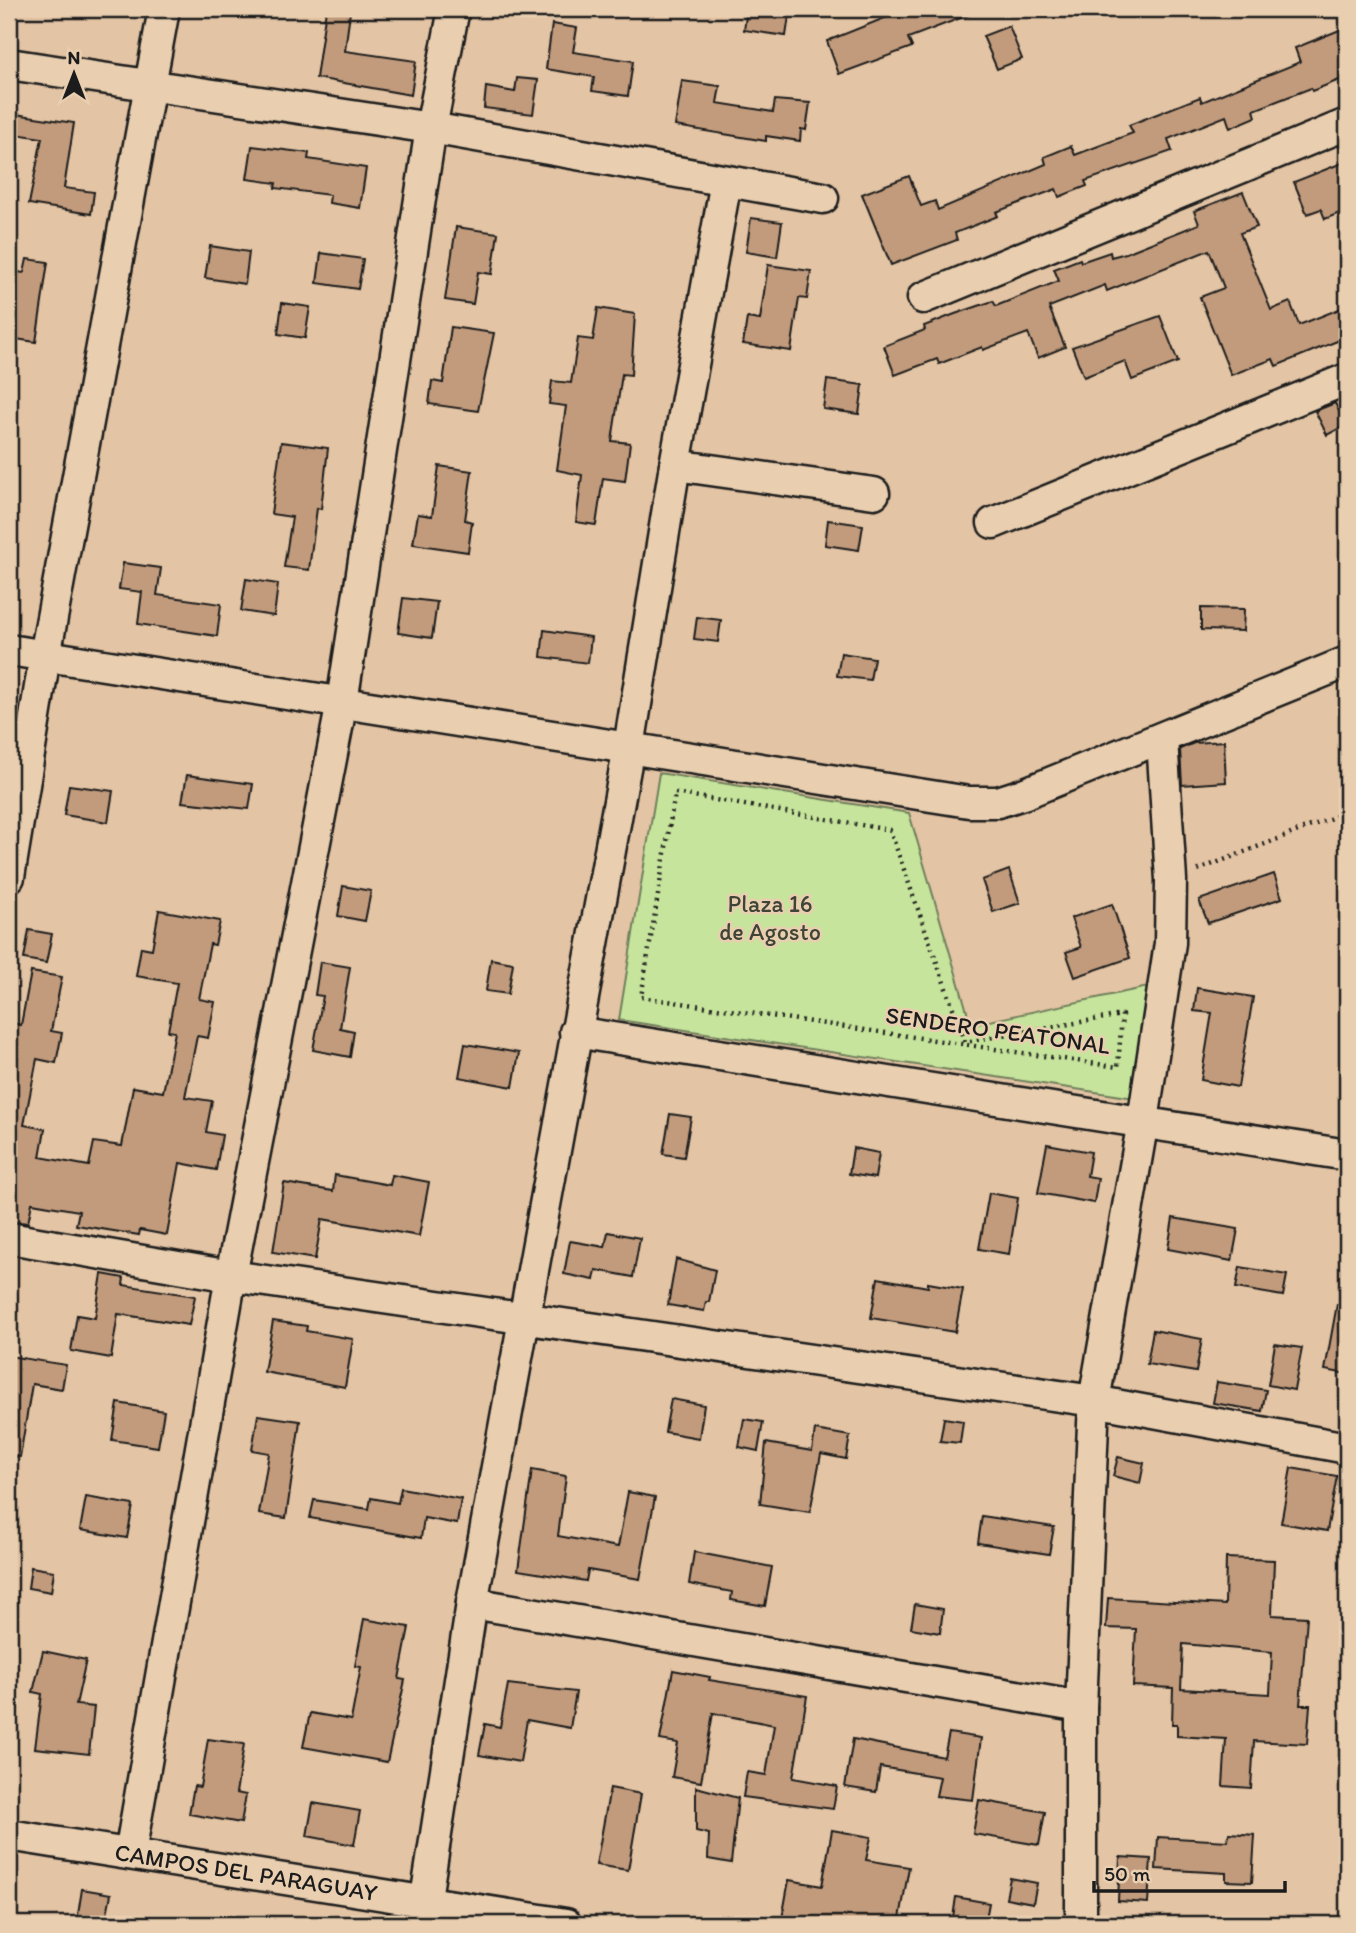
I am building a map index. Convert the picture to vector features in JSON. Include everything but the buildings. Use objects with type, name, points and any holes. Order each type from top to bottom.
[{"type":"street","points":[[9,877],[45,656],[164,9]]},
{"type":"street","points":[[130,1854],[231,1276],[342,702],[431,128],[454,9]]},
{"type":"street","points":[[9,64],[431,128],[823,198]]},
{"type":"street","points":[[923,298],[1347,124]]},
{"type":"street","points":[[425,1912],[472,1603],[629,747],[675,465],[726,181]]},
{"type":"street","points":[[993,523],[1347,379]]},
{"type":"street","points":[[675,465],[874,493]]},
{"type":"street","points":[[9,650],[969,802],[998,802],[1162,739],[1347,662]]},
{"type":"street","points":[[1082,1924],[1081,1707],[1094,1401],[1143,1121],[1170,943],[1171,880],[1162,739]]},
{"type":"street","points":[[575,1032],[1347,1154]]},
{"type":"street","points":[[9,1238],[231,1276],[523,1316],[1094,1401],[1347,1448]]},
{"type":"street","points":[[472,1603],[1081,1707]]},
{"type":"street","name":"CAMPOS DEL PARAGUAY","points":[[9,1835],[130,1854],[425,1912],[566,1924]]},
{"type":"path","name":"SENDERO PEATONAL","points":[[675,793],[890,830],[965,1042],[1122,1015],[1118,1067],[641,997],[675,793]]},
{"type":"path","points":[[1171,880],[1347,812]]},
{"type":"green space","name":"Plaza 16 de Agosto","points":[[659,773],[909,813],[971,1025],[1148,987],[1135,1098],[619,1020]]}]
